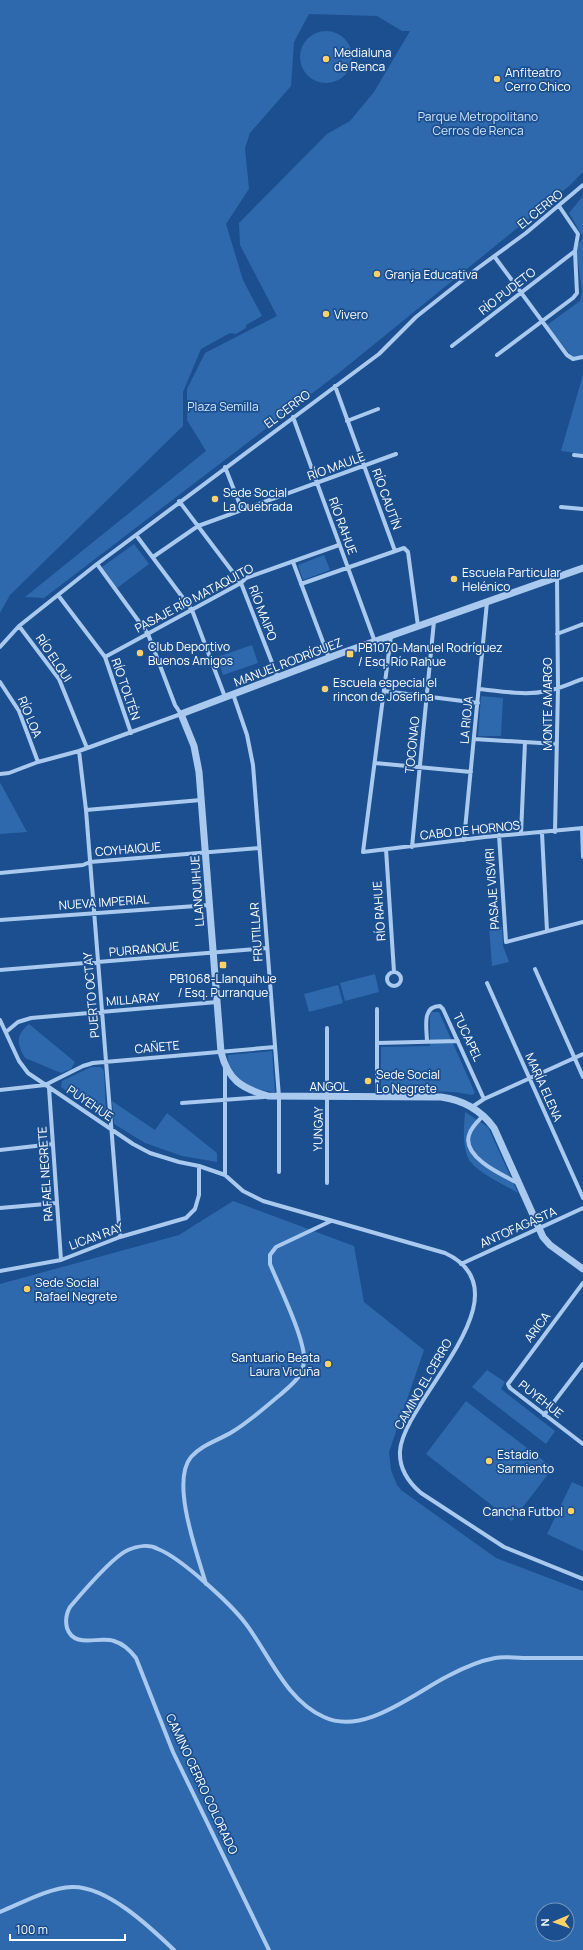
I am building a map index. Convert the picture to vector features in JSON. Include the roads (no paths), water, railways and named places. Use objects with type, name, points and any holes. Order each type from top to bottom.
[{"type":"street","name":"EL CERRO","points":[[0,647],[19,626],[97,564],[179,501],[383,350],[416,317],[526,233],[583,185]]},
{"type":"street","points":[[498,355],[576,294],[575,251],[577,232],[559,206]]},
{"type":"street","name":"RÍO PUDETO","points":[[452,346],[575,251]]},
{"type":"street","points":[[494,256],[541,322],[569,357],[575,359],[583,357]]},
{"type":"street","name":"RÍO CAUTÍN","points":[[335,386],[395,551]]},
{"type":"street","points":[[347,421],[378,409]]},
{"type":"street","name":"RÍO RAHUE","points":[[293,417],[374,642]]},
{"type":"street","name":"RÍO MAULE","points":[[152,557],[198,526],[396,454]]},
{"type":"street","points":[[574,455],[583,456]]},
{"type":"street","points":[[225,467],[242,510]]},
{"type":"street","name":"RÍO MAIPO","points":[[179,501],[241,583],[278,678]]},
{"type":"street","points":[[561,507],[583,509]]},
{"type":"street","points":[[136,535],[192,610],[225,697]]},
{"type":"street","name":"PASAJE RÍO MATAQUITO","points":[[105,657],[241,583],[246,578],[339,545]]},
{"type":"street","points":[[301,584],[395,551],[406,549],[408,552],[418,626]]},
{"type":"street","points":[[293,562],[329,658]]},
{"type":"street","points":[[97,564],[148,634],[175,705],[181,714]]},
{"type":"street","name":"MANUEL RODRÍGUEZ","points":[[0,774],[9,773],[38,762],[80,751],[131,733],[329,658],[583,568]]},
{"type":"street","name":"MONTE AMARGO","points":[[555,832],[558,688],[557,577]]},
{"type":"street","name":"RÍO TOLTÉN","points":[[58,595],[105,657],[131,733]]},
{"type":"street","name":"LA RIOJA","points":[[464,840],[487,602]]},
{"type":"street","name":"TOCONAO","points":[[412,847],[434,621]]},
{"type":"street","points":[[557,634],[583,624]]},
{"type":"street","name":"RÍO ELQUI","points":[[19,626],[59,679],[87,748]]},
{"type":"street","points":[[391,636],[375,763],[471,772]]},
{"type":"street","points":[[479,690],[532,693],[558,688],[583,679]]},
{"type":"street","name":"RÍO LOA","points":[[0,682],[19,711],[38,762]]},
{"type":"street","points":[[384,691],[478,703]]},
{"type":"street","name":"FRUTILLAR","points":[[233,694],[246,730],[251,754],[279,1097],[279,1172]]},
{"type":"street","name":"LLANQUIHUE","points":[[181,714],[196,755],[201,800],[221,1052],[225,1068],[225,1175]]},
{"type":"street","points":[[474,739],[557,744]]},
{"type":"street","points":[[521,834],[525,742]]},
{"type":"street","name":"PUERTO OCTAY","points":[[80,751],[120,1237]]},
{"type":"street","name":"CABO DE HORNOS","points":[[375,763],[363,852],[499,835],[555,832],[582,828]]},
{"type":"street","points":[[86,810],[201,800]]},
{"type":"street","points":[[582,828],[583,857]]},
{"type":"street","points":[[542,833],[547,931],[583,922]]},
{"type":"street","name":"PASAJE VISVIRI","points":[[499,835],[506,942],[547,931]]},
{"type":"street","name":"COYHAIQUE","points":[[0,873],[83,865],[90,862],[259,848]]},
{"type":"street","name":"RÍO RAHUE","points":[[386,849],[394,972]]},
{"type":"street","name":"NUEVA IMPERIAL","points":[[0,920],[210,905]]},
{"type":"street","name":"PURRANQUE","points":[[0,970],[267,948]]},
{"type":"street","points":[[534,969],[583,1077]]},
{"type":"street","name":"MARÍA ELENA","points":[[487,983],[583,1198]]},
{"type":"street","name":"MILLARAY","points":[[6,1032],[24,1019],[217,1002]]},
{"type":"street","name":"TUCAPEL","points":[[427,1042],[426,1013],[430,1008],[438,1006],[443,1009],[484,1098]]},
{"type":"street","points":[[376,1009],[377,1097]]},
{"type":"street","name":"PUYEHUE","points":[[0,1020],[21,1066],[47,1086],[111,1129],[150,1152],[179,1162],[199,1166]]},
{"type":"street","name":"YUNGAY","points":[[327,1028],[327,1183]]},
{"type":"street","points":[[377,1043],[458,1041]]},
{"type":"street","name":"CAÑETE","points":[[0,1090],[47,1086],[84,1066],[106,1062],[275,1047]]},
{"type":"street","points":[[583,1054],[484,1098],[472,1107],[484,1115],[498,1135],[539,1228],[550,1245],[583,1270]]},
{"type":"street","name":"LLANQUIHUE","points":[[225,1068],[240,1084],[252,1092],[268,1096]]},
{"type":"street","name":"RAFAEL NEGRETE","points":[[47,1086],[61,1260]]},
{"type":"street","name":"ANGOL","points":[[182,1103],[268,1096],[441,1097],[456,1100],[472,1107]]},
{"type":"street","points":[[484,1115],[469,1134],[468,1143],[470,1151],[499,1173],[520,1184]]},
{"type":"street","points":[[0,1150],[52,1144]]},
{"type":"street","name":"CAMINO EL CERRO","points":[[199,1166],[225,1175],[242,1191],[251,1197],[445,1253],[461,1264],[470,1274],[473,1283],[474,1306],[454,1353],[405,1432],[400,1450],[404,1472],[414,1487],[421,1493],[500,1545],[583,1579]]},
{"type":"street","name":"LICAN RAY","points":[[0,1271],[61,1260],[120,1237],[186,1218],[195,1209],[199,1194],[199,1166]]},
{"type":"street","points":[[0,1208],[57,1203]]},
{"type":"street","name":"ANTOFAGASTA","points":[[461,1264],[583,1208]]},
{"type":"street","name":"CAMINO CERRO COLORADO","points":[[206,1584],[184,1502],[185,1473],[190,1458],[203,1448],[234,1432],[299,1377],[304,1365],[304,1352],[270,1264],[270,1255],[276,1247],[332,1221]]},
{"type":"street","name":"ARICA","points":[[508,1384],[583,1283]]},
{"type":"street","points":[[544,1415],[583,1364]]},
{"type":"street","name":"PUYEHUE","points":[[508,1384],[510,1388],[583,1444]]},
{"type":"street","name":"CAMINO CERRO COLORADO","points":[[269,1950],[173,1752],[136,1658],[126,1647],[115,1641],[103,1639],[85,1641],[70,1635],[66,1622],[67,1612],[70,1607],[121,1554],[132,1548],[146,1546],[158,1548],[174,1558],[206,1584],[246,1624],[286,1684],[303,1703],[324,1718],[344,1723],[378,1715],[448,1676],[472,1665],[496,1658],[583,1658]]},
{"type":"street","points":[[0,1912],[57,1889],[72,1887],[89,1888],[118,1904],[156,1932],[174,1950]]},
{"type":"place","name":"Medialuna de Renca","points":[[326,59]]},
{"type":"place","name":"Anfiteatro Cerro Chico","points":[[497,79]]},
{"type":"place","name":"Granja Educativa","points":[[377,274]]},
{"type":"place","name":"Vivero","points":[[326,314]]},
{"type":"place","name":"Sede Social La Quebrada","points":[[215,499]]},
{"type":"place","name":"Escuela Particular Helénico","points":[[454,579]]},
{"type":"place","name":"Club Deportivo Buenos Amigos","points":[[140,653]]},
{"type":"place","name":"PB1070-Manuel Rodríguez / Esq. Río Rahue","points":[[350,654]]},
{"type":"place","name":"Escuela especial el rincon de Josefina","points":[[325,689]]},
{"type":"place","name":"PB1068-Llanquihue / Esq. Purranque","points":[[223,965]]},
{"type":"place","name":"Sede Social Lo Negrete","points":[[368,1081]]},
{"type":"place","name":"Sede Social Rafael Negrete","points":[[27,1289]]},
{"type":"place","name":"Santuario Beata Laura Vicuña","points":[[328,1364]]},
{"type":"place","name":"Estadio Sarmiento","points":[[489,1461]]},
{"type":"place","name":"Cancha Futbol","points":[[571,1511]]},
{"type":"park label","name":"Parque Metropolitano Cerros de Renca","points":[[478,123]]},
{"type":"park label","name":"Plaza Semilla","points":[[223,406]]}]
